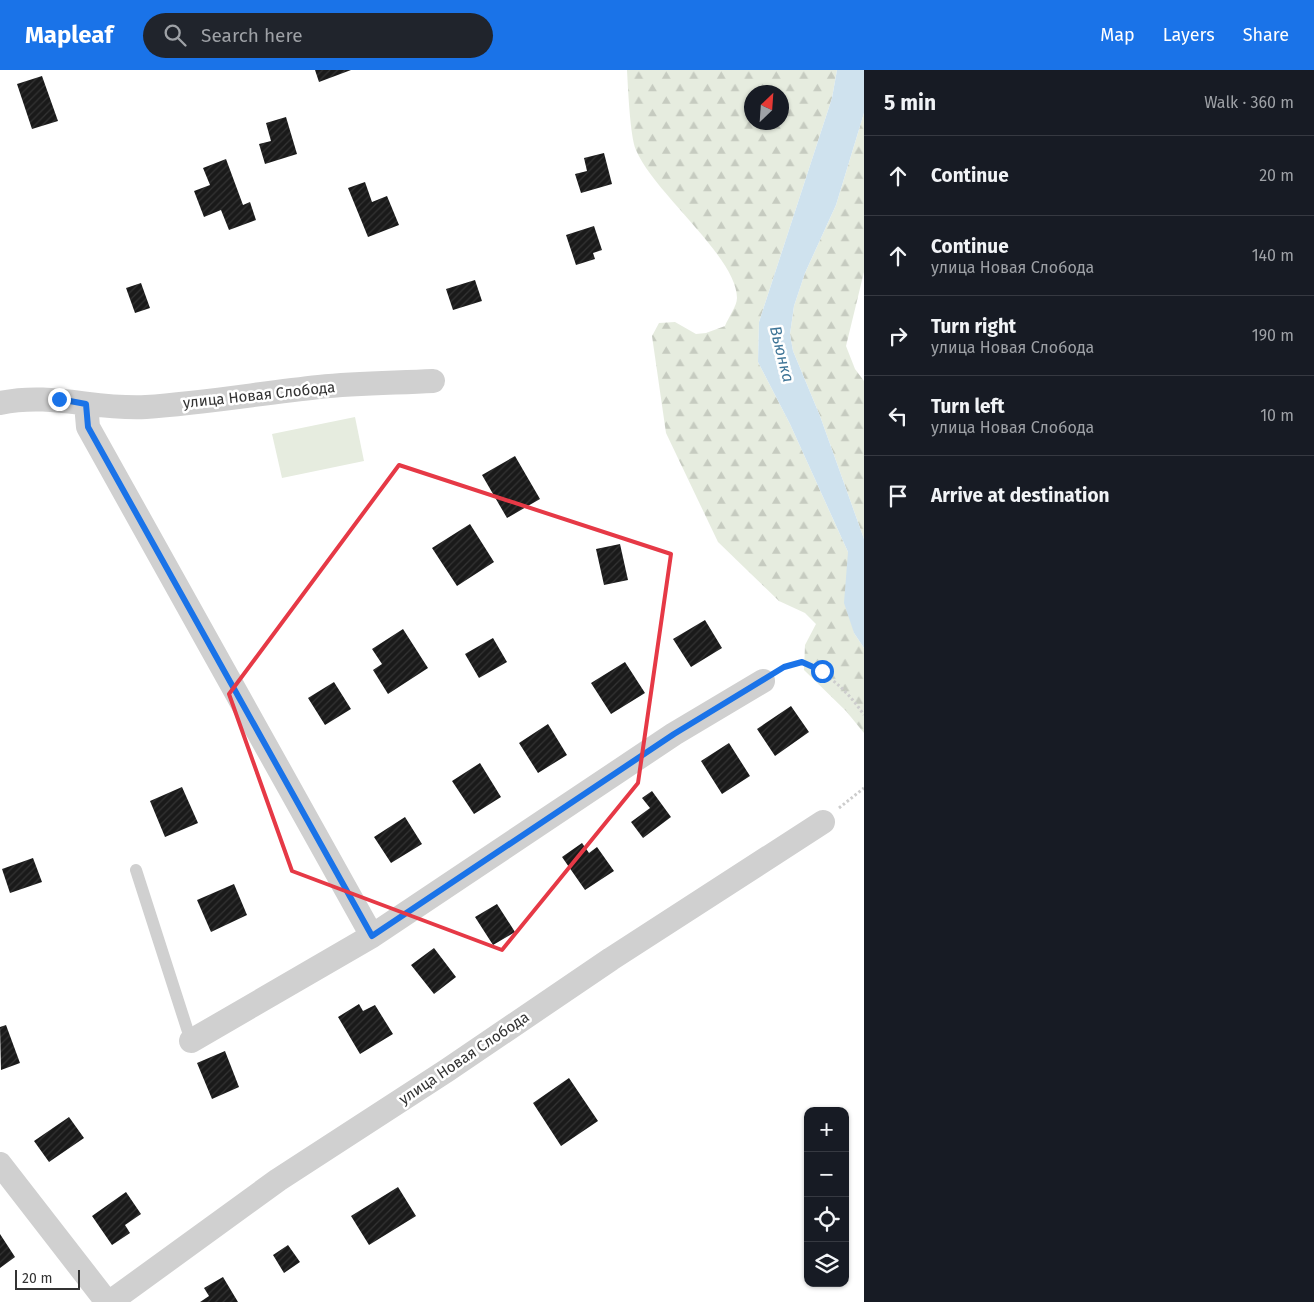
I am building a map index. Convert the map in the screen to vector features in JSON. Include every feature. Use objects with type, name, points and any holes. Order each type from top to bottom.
[{"type":"street","name":"улица Новая Слобода","points":[[0,403],[20,399],[59,399],[107,407],[146,407],[322,387],[433,380]]},
{"type":"street","points":[[86,404],[88,427],[372,936]]},
{"type":"street","points":[[191,1041],[372,936],[674,734],[763,681]]},
{"type":"street","name":"улица Новая Слобода","points":[[109,1302],[278,1180],[822,822]]},
{"type":"street","points":[[0,1164],[109,1302]]},
{"type":"lane","points":[[136,870],[191,1041]]},
{"type":"path","points":[[763,681],[784,667],[802,662],[822,671],[850,694],[864,715]]},
{"type":"path","points":[[822,822],[864,788]]},
{"type":"highlighted area","points":[[399,465],[671,554],[638,783],[502,950],[292,871],[229,694]]},
{"type":"green space","points":[[627,70],[837,70],[832,98],[759,322],[758,362],[790,424],[848,552],[848,574],[854,633],[864,648],[864,733],[846,711],[804,670],[805,645],[816,624],[805,613],[779,601],[718,542],[666,433],[652,336],[659,323],[675,322],[696,334],[706,333],[725,326],[737,298],[733,282],[724,264],[710,244],[659,186],[646,167],[636,150],[631,123]]},
{"type":"green space","points":[[864,113],[864,272],[846,346],[855,369],[864,381],[864,539],[820,416],[793,351],[790,334],[794,306],[805,273],[836,205]]},
{"type":"green space","points":[[355,417],[364,461],[282,478],[272,434]]},
{"type":"water","name":"Вьюнка","points":[[837,70],[864,70],[864,113],[836,205],[805,273],[794,306],[790,334],[793,351],[820,416],[864,539],[864,648],[854,633],[844,603],[848,552],[790,424],[758,362],[759,322],[832,98]]},
{"type":"building","points":[[315,70],[351,70],[319,82]]},
{"type":"building","points":[[42,76],[58,121],[32,129],[17,84]]},
{"type":"building","points":[[286,117],[297,154],[265,164],[259,144],[271,141],[266,123]]},
{"type":"building","points":[[604,153],[612,184],[581,193],[575,174],[587,171],[584,158]]},
{"type":"building","points":[[226,159],[243,205],[250,202],[256,220],[229,230],[221,210],[204,217],[194,191],[210,185],[203,168]]},
{"type":"building","points":[[365,182],[372,202],[387,196],[399,225],[368,237],[348,188]]},
{"type":"building","points":[[594,226],[602,250],[593,253],[595,259],[576,265],[566,235]]},
{"type":"building","points":[[475,280],[482,301],[453,310],[446,289]]},
{"type":"building","points":[[141,283],[150,308],[135,313],[126,288]]},
{"type":"building","points":[[515,456],[540,499],[507,518],[482,475]]},
{"type":"building","points":[[470,524],[494,562],[457,586],[432,548]]},
{"type":"building","points":[[620,544],[628,580],[604,585],[596,549]]},
{"type":"building","points":[[705,620],[722,648],[691,667],[673,639]]},
{"type":"building","points":[[403,629],[428,668],[388,694],[373,670],[382,664],[372,649]]},
{"type":"building","points":[[493,638],[507,662],[479,678],[465,654]]},
{"type":"building","points":[[625,662],[645,693],[611,714],[591,683]]},
{"type":"building","points":[[334,682],[351,709],[325,725],[308,698]]},
{"type":"building","points":[[791,706],[809,732],[775,756],[757,729]]},
{"type":"building","points":[[548,724],[567,755],[538,773],[519,743]]},
{"type":"building","points":[[729,743],[750,776],[722,794],[701,761]]},
{"type":"building","points":[[480,763],[501,797],[474,814],[452,781]]},
{"type":"building","points":[[182,787],[198,823],[165,837],[150,801]]},
{"type":"building","points":[[652,791],[671,817],[643,838],[631,822],[650,808],[642,798]]},
{"type":"building","points":[[405,817],[422,844],[391,863],[374,837]]},
{"type":"building","points":[[582,843],[589,853],[597,847],[614,871],[585,890],[562,857]]},
{"type":"building","points":[[33,858],[42,882],[10,893],[2,869]]},
{"type":"building","points":[[234,884],[247,915],[211,932],[197,900]]},
{"type":"building","points":[[497,904],[515,932],[493,945],[475,917]]},
{"type":"building","points":[[434,948],[456,977],[434,994],[411,965]]},
{"type":"building","points":[[359,1004],[363,1011],[375,1005],[393,1034],[360,1054],[338,1017]]},
{"type":"building","points":[[6,1025],[20,1063],[1,1070],[0,1027]]},
{"type":"building","points":[[225,1051],[239,1087],[212,1099],[197,1063]]},
{"type":"building","points":[[569,1078],[598,1121],[561,1146],[533,1103]]},
{"type":"building","points":[[69,1117],[84,1138],[49,1162],[34,1141]]},
{"type":"building","points":[[398,1187],[416,1216],[369,1245],[351,1216]]},
{"type":"building","points":[[126,1192],[141,1214],[125,1225],[130,1233],[112,1245],[92,1216]]},
{"type":"building","points":[[0,1234],[15,1257],[0,1268]]},
{"type":"building","points":[[288,1245],[300,1262],[284,1273],[273,1255]]},
{"type":"building","points":[[223,1277],[238,1302],[200,1302],[209,1296],[204,1288]]},
{"type":"route","points":[[59,399],[86,404],[88,427],[372,936],[674,734],[784,667],[802,662],[822,671]]}]
